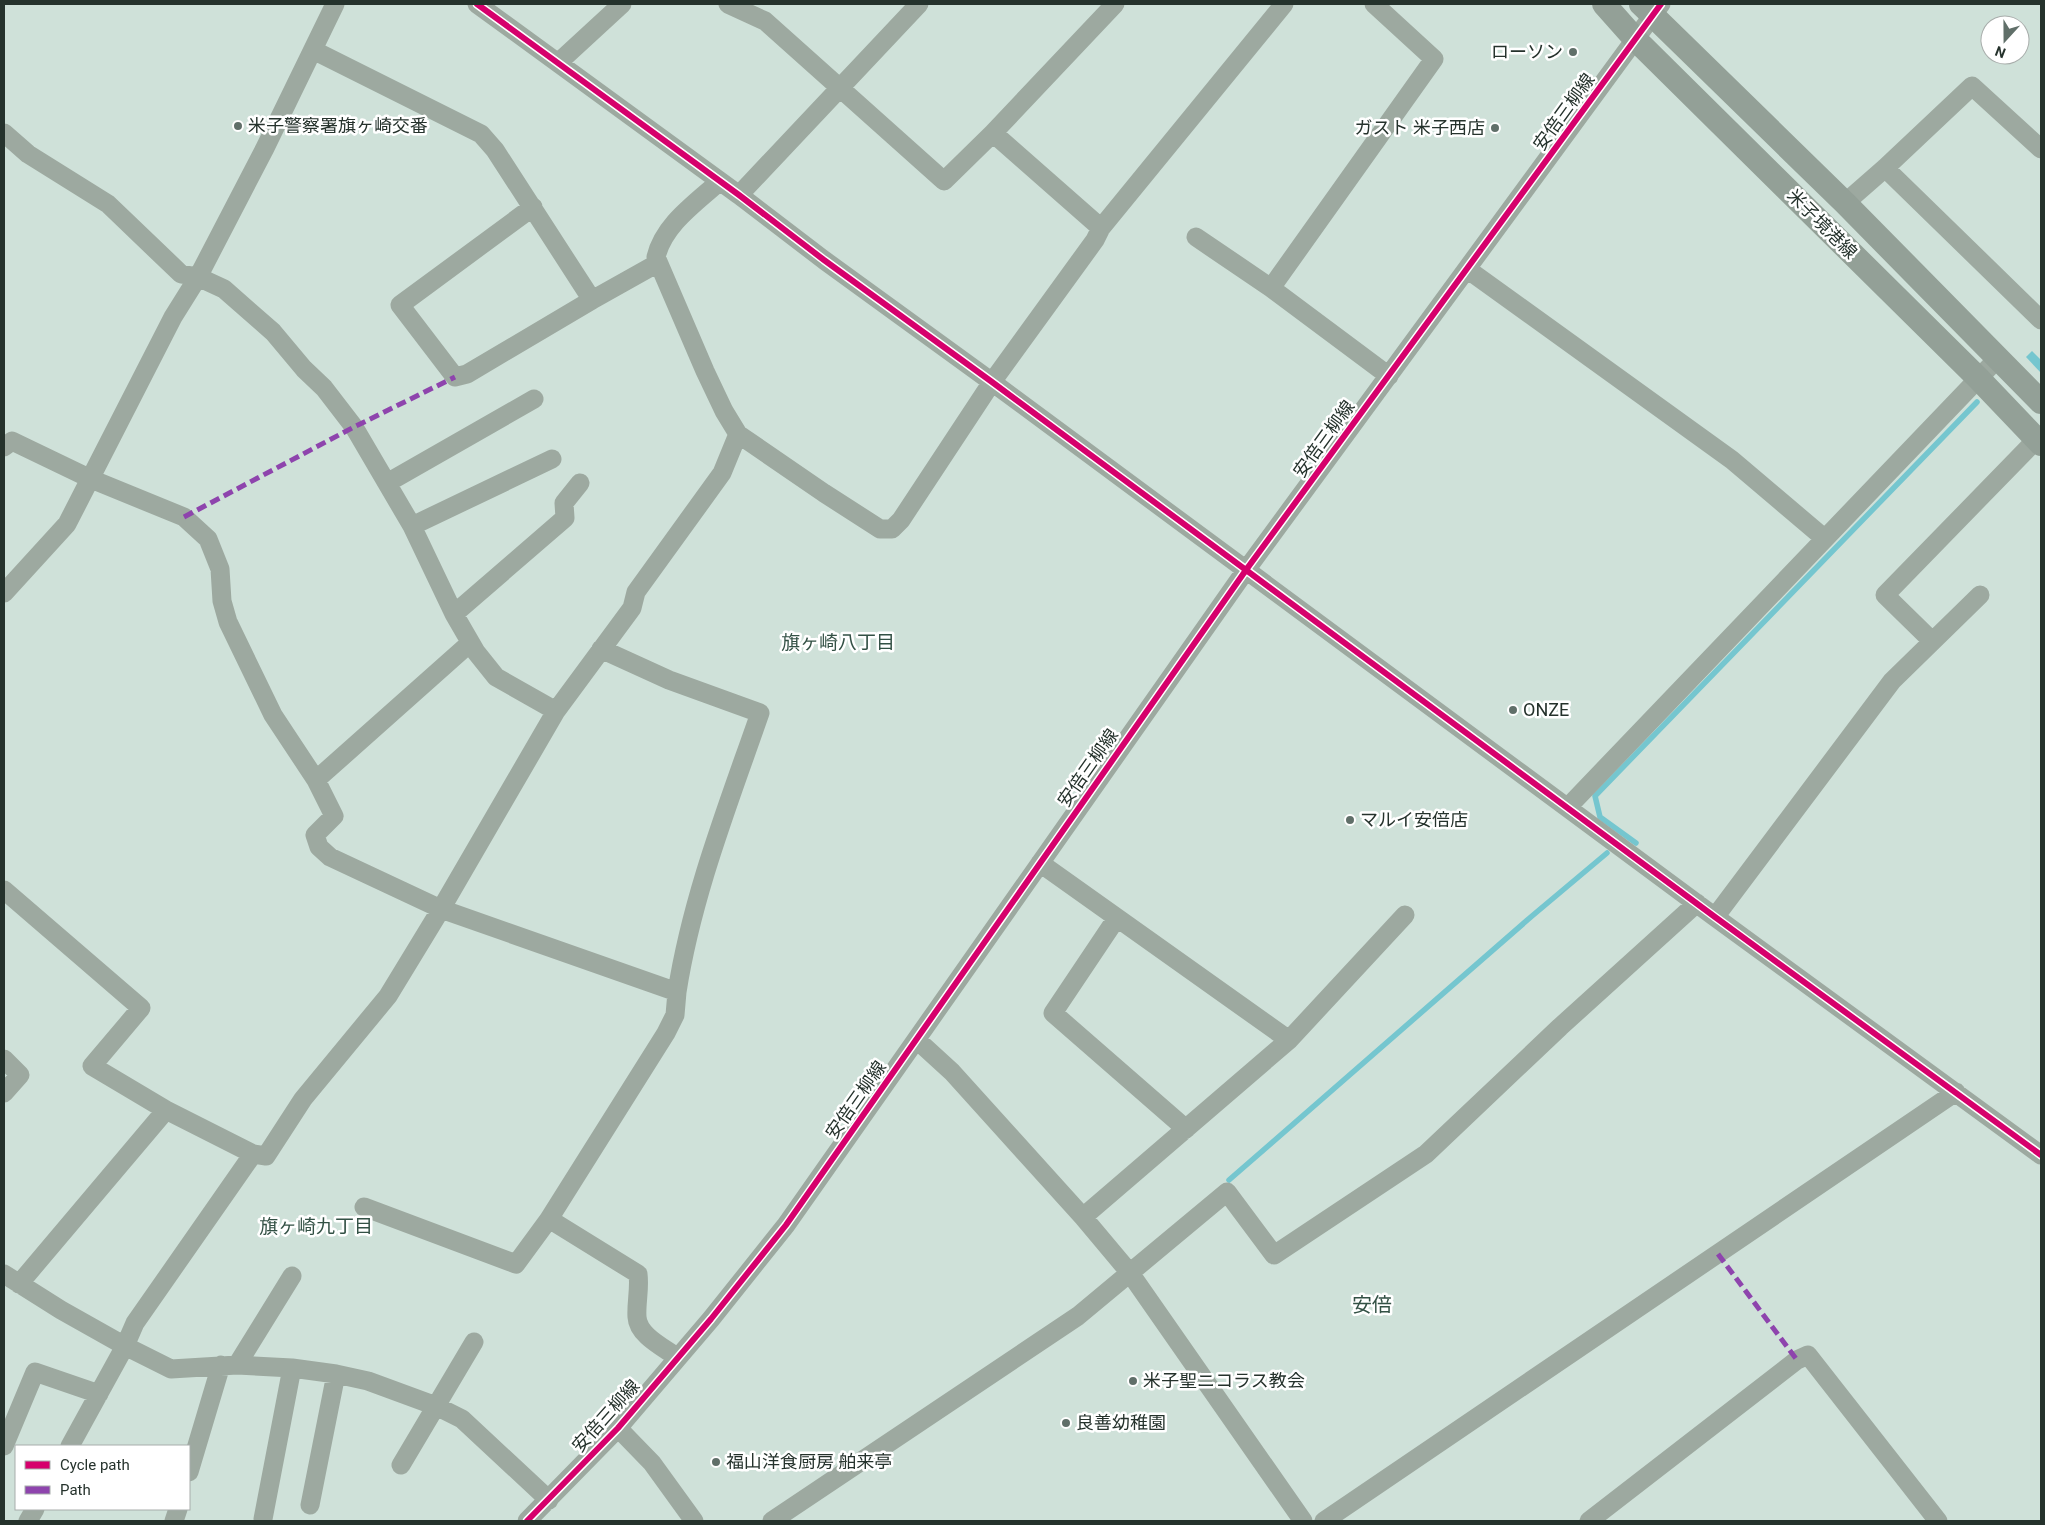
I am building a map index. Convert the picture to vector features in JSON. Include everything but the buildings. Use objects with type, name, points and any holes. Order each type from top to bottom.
[{"type":"main road","name":"米子境港線","points":[[1604,4],[1636,40],[1978,378],[2039,441]]},
{"type":"main road","name":"米子境港線","points":[[1652,8],[2041,402]]},
{"type":"street","points":[[4,593],[67,524],[173,317],[198,277],[266,148],[335,4]]},
{"type":"street","points":[[477,4],[559,62],[824,260],[2041,1155]]},
{"type":"street","points":[[559,62],[622,4]]},
{"type":"street","points":[[728,4],[765,21],[944,181],[993,133],[1115,4]]},
{"type":"street","points":[[739,195],[919,4]]},
{"type":"street","points":[[720,181],[670,228],[659,243],[656,257],[716,395],[738,434],[880,529],[892,529],[901,520],[992,382],[1095,240],[1101,228],[1284,4]]},
{"type":"street","points":[[1270,288],[1434,59],[1374,4]]},
{"type":"street","name":"安倍三柳線","points":[[527,1521],[618,1428],[678,1358],[786,1225],[1246,570],[1636,40],[1652,8]]},
{"type":"street","points":[[313,50],[481,134],[495,150],[592,300]]},
{"type":"street","points":[[1845,203],[1972,86],[2041,149]]},
{"type":"street","points":[[4,133],[28,154],[108,204],[181,274],[198,277],[224,290],[273,332],[324,388],[354,427],[412,526],[470,643],[496,677],[556,712]]},
{"type":"street","points":[[993,133],[1101,228]]},
{"type":"street","points":[[1885,168],[2041,320]]},
{"type":"street","points":[[533,207],[400,305],[455,378],[467,374],[658,263]]},
{"type":"street","points":[[1196,237],[1270,288],[1390,376]]},
{"type":"street","points":[[1467,269],[1732,460],[1824,538]]},
{"type":"street","points":[[1568,807],[1998,358]]},
{"type":"street","points":[[387,483],[534,399]]},
{"type":"street","points":[[4,890],[141,1008],[92,1066],[166,1110],[253,1154],[266,1156],[302,1099],[388,996],[556,712],[632,608],[636,592],[722,473],[738,434]]},
{"type":"street","points":[[4,447],[12,441],[91,479],[184,516],[208,539],[220,569],[222,601],[228,622],[273,715],[316,780],[334,816],[316,834],[319,847],[330,857],[441,909],[677,992]]},
{"type":"street","points":[[1932,641],[1885,595],[2039,441]]},
{"type":"street","points":[[412,526],[552,459]]},
{"type":"street","points":[[454,614],[565,518],[564,503],[580,482]]},
{"type":"street","points":[[1715,917],[1892,681],[1980,595]]},
{"type":"street","points":[[316,780],[470,643]]},
{"type":"street","points":[[364,1207],[516,1264],[549,1219],[666,1033],[675,1015],[684,949],[710,856],[760,713],[669,680],[601,649]]},
{"type":"street","points":[[1040,863],[1289,1040]]},
{"type":"street","points":[[772,1521],[1078,1316],[1227,1192],[1274,1254],[1426,1154],[1560,1027],[1697,903]]},
{"type":"street","points":[[1083,1217],[1289,1040],[1405,915]]},
{"type":"street","points":[[1116,918],[1053,1013],[1186,1129]]},
{"type":"street","points":[[917,1040],[952,1072],[1083,1217],[1130,1273],[1303,1521]]},
{"type":"street","points":[[4,1059],[20,1075],[4,1093]]},
{"type":"street","points":[[1324,1521],[1956,1092]]},
{"type":"street","points":[[166,1110],[11,1279],[125,1346],[171,1369],[229,1365],[292,1368],[336,1374],[368,1381],[436,1406],[462,1420],[549,1500]]},
{"type":"street","points":[[71,1445],[125,1346],[135,1323],[253,1154]]},
{"type":"street","points":[[549,1219],[638,1274],[640,1289],[636,1319],[644,1334],[678,1358]]},
{"type":"street","points":[[190,1469],[229,1365],[292,1276]]},
{"type":"street","points":[[401,1465],[474,1342]]},
{"type":"street","points":[[1589,1521],[1797,1360],[1808,1355],[1938,1521]]},
{"type":"street","points":[[263,1519],[292,1368]]},
{"type":"street","points":[[4,1446],[35,1372],[99,1394]]},
{"type":"street","points":[[310,1505],[336,1374]]},
{"type":"street","points":[[618,1428],[652,1463],[694,1521]]},
{"type":"street","points":[[28,1521],[34,1510]]},
{"type":"water","points":[[2032,351],[2041,360],[2041,373],[2026,357]]},
{"type":"waterway","points":[[1636,843],[1600,817],[1595,796],[1977,402]]},
{"type":"waterway","points":[[1229,1180],[1607,853]]},
{"type":"marked path","points":[[184,517],[354,427],[455,377]]},
{"type":"marked path","points":[[1718,1254],[1797,1360]]},
{"type":"cycle path","points":[[477,4],[739,195],[824,260],[992,382],[1715,917],[2041,1155]]},
{"type":"cycle path","points":[[527,1521],[618,1428],[711,1319],[786,1225],[1246,570],[1661,4]]},
{"type":"place","name":"ローソン","points":[[1573,52]]},
{"type":"place","name":"米子警察署旗ヶ崎交番","points":[[238,126]]},
{"type":"place","name":"ガスト 米子西店","points":[[1495,128]]},
{"type":"place","name":"ONZE","points":[[1513,710]]},
{"type":"place","name":"マルイ安倍店","points":[[1350,820]]},
{"type":"place","name":"米子聖ニコラス教会","points":[[1133,1381]]},
{"type":"place","name":"良善幼稚園","points":[[1066,1423]]},
{"type":"place","name":"福山洋食厨房 舶来亭","points":[[716,1462]]},
{"type":"district","name":"旗ヶ崎八丁目","points":[[838,642]]},
{"type":"district","name":"旗ヶ崎九丁目","points":[[316,1226]]},
{"type":"district","name":"安倍","points":[[1372,1305]]}]
